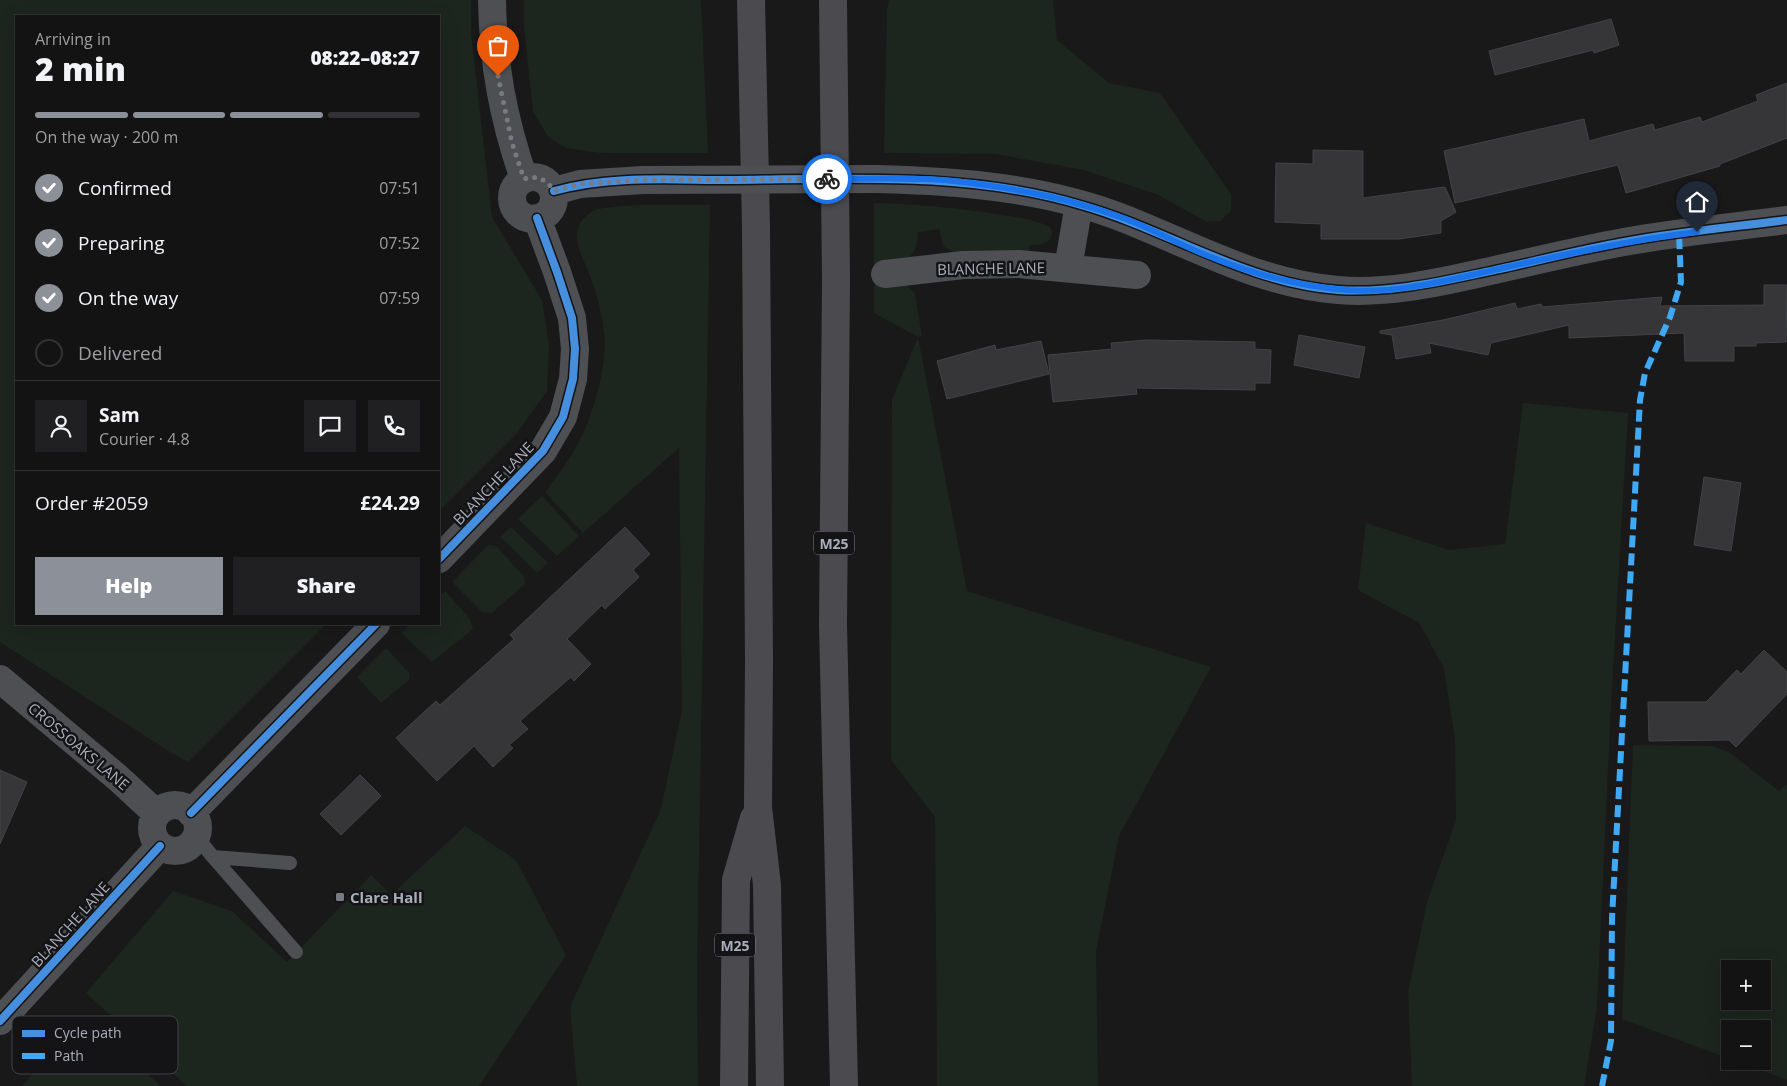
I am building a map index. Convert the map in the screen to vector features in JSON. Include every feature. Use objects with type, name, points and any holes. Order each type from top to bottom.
[{"type":"highway","name":"M25","points":[[750,0],[756,237],[759,651],[758,807],[767,885],[770,1086]]},
{"type":"highway","name":"M25","points":[[833,0],[836,280],[833,625],[844,1086]]},
{"type":"highway","name":"M25","points":[[734,1086],[736,880],[758,807]]},
{"type":"street","points":[[492,0],[492,41],[500,93],[512,143],[524,179]]},
{"type":"street","points":[[531,177],[545,180],[554,191],[553,206],[543,216],[537,218],[524,216],[514,207],[513,194],[519,183],[524,179],[531,177]]},
{"type":"street","points":[[554,191],[580,184],[643,180],[943,180],[1013,190],[1079,204],[1124,218],[1252,273],[1300,285],[1366,291],[1420,286],[1624,242],[1787,220]]},
{"type":"street","points":[[1068,268],[1079,204]]},
{"type":"street","name":"BLANCHE LANE","points":[[440,558],[543,451],[563,417],[573,379],[575,349],[572,318],[537,218]]},
{"type":"street","name":"BLANCHE LANE","points":[[885,274],[963,265],[1018,264],[1137,275]]},
{"type":"street","points":[[194,824],[180,806],[174,806],[161,810],[156,814],[152,834],[160,846],[166,850],[181,850],[187,847],[194,824],[375,625]]},
{"type":"street","name":"CROSSOAKS LANE","points":[[0,679],[118,778],[156,814]]},
{"type":"street","name":"BLANCHE LANE","points":[[0,1021],[160,846]]},
{"type":"lane","points":[[194,824],[213,857],[296,952]]},
{"type":"lane","points":[[213,857],[290,863]]},
{"type":"shaded area","points":[[0,0],[471,0],[471,33],[492,217],[542,300],[549,345],[547,391],[517,433],[440,510],[440,15],[15,15],[15,625],[325,625],[188,762],[0,642]]},
{"type":"shaded area","points":[[524,0],[701,0],[708,153],[601,153],[566,148],[548,137],[533,111],[524,27]]},
{"type":"shaded area","points":[[889,0],[1053,0],[1057,40],[1109,83],[1160,93],[1231,194],[1231,211],[1220,221],[1207,222],[1156,194],[1084,170],[996,154],[884,153],[887,10]]},
{"type":"shaded area","points":[[874,203],[954,208],[1027,219],[1051,228],[1052,233],[1049,240],[1043,244],[1030,245],[1028,254],[956,254],[943,246],[939,229],[918,232],[916,248],[912,255],[904,261],[905,283],[915,294],[922,336],[918,337],[874,313]]},
{"type":"shaded area","points":[[649,205],[710,205],[697,974],[698,1086],[577,1086],[570,1007],[661,809],[682,710],[679,448],[583,533],[545,492],[565,465],[580,440],[591,414],[603,364],[605,339],[601,313],[592,281],[578,244],[577,235],[584,218],[601,208]]},
{"type":"shaded area","points":[[918,337],[967,591],[1211,667],[1119,836],[1096,951],[1098,1086],[937,1086],[935,817],[891,760],[892,400]]},
{"type":"shaded area","points":[[1523,403],[1628,413],[1611,705],[1597,1007],[1584,1086],[1412,1086],[1408,992],[1427,902],[1456,820],[1455,740],[1444,668],[1419,623],[1358,590],[1366,523],[1449,550],[1505,544]]},
{"type":"shaded area","points":[[542,496],[579,536],[557,556],[518,519]]},
{"type":"shaded area","points":[[511,527],[548,563],[537,573],[500,537]]},
{"type":"shaded area","points":[[488,545],[496,546],[524,576],[525,584],[492,613],[482,612],[452,582]]},
{"type":"shaded area","points":[[445,591],[470,619],[473,629],[432,662],[401,633],[410,625],[440,625],[440,596]]},
{"type":"shaded area","points":[[386,648],[410,674],[409,680],[381,703],[357,677]]},
{"type":"shaded area","points":[[1633,745],[1712,746],[1729,752],[1779,791],[1787,784],[1787,1080],[1761,1070],[1771,1070],[1771,1020],[1721,1020],[1721,1056],[1622,1019]]},
{"type":"shaded area","points":[[465,826],[516,860],[566,955],[479,1086],[187,1086],[174,1074],[178,1074],[178,1016],[111,1016],[86,993],[173,891],[232,911],[287,962],[371,875],[391,895]]},
{"type":"shaded area","points":[[33,1074],[148,1074],[161,1086],[22,1086]]},
{"type":"building","points":[[1611,19],[1619,45],[1594,53],[1593,50],[1495,75],[1489,51]]},
{"type":"building","points":[[1787,83],[1787,138],[1720,164],[1720,166],[1626,193],[1618,165],[1455,203],[1444,151],[1584,119],[1589,141],[1653,124],[1655,130],[1700,117],[1702,122],[1758,101],[1756,95]]},
{"type":"building","points":[[1313,150],[1363,151],[1363,198],[1445,187],[1456,212],[1441,221],[1441,233],[1399,239],[1321,239],[1321,224],[1275,222],[1276,163],[1313,164]]},
{"type":"building","points":[[1764,285],[1787,285],[1786,342],[1756,343],[1756,346],[1734,346],[1734,361],[1685,361],[1684,333],[1569,338],[1569,325],[1491,343],[1488,355],[1429,343],[1431,353],[1396,359],[1392,335],[1380,333],[1380,331],[1443,320],[1515,303],[1517,309],[1541,304],[1542,307],[1662,297],[1660,306],[1764,305]]},
{"type":"building","points":[[1299,335],[1365,347],[1359,378],[1294,365]]},
{"type":"building","points":[[1146,340],[1255,342],[1255,349],[1271,350],[1270,383],[1255,383],[1255,390],[1136,388],[1137,394],[1053,402],[1048,355],[1112,349],[1111,343]]},
{"type":"building","points":[[1041,341],[1049,374],[947,399],[937,361],[995,345],[996,350]]},
{"type":"building","points":[[1704,477],[1741,483],[1731,551],[1694,545]]},
{"type":"building","points":[[625,527],[650,554],[633,570],[639,577],[605,609],[602,605],[567,639],[591,664],[574,681],[571,677],[520,721],[528,729],[509,745],[513,748],[493,767],[474,746],[437,781],[396,738],[436,701],[440,705],[514,639],[510,635]]},
{"type":"building","points":[[1764,650],[1787,672],[1787,694],[1736,747],[1729,740],[1649,741],[1648,702],[1706,702],[1737,670],[1741,674]]},
{"type":"building","points":[[0,770],[27,782],[0,844]]},
{"type":"building","points":[[360,775],[381,796],[341,835],[320,814]]},
{"type":"marked path","points":[[1602,1086],[1611,1041],[1612,918],[1640,400],[1645,373],[1670,317],[1681,282],[1679,234]]},
{"type":"cycle path","points":[[554,191],[619,180],[663,179],[906,179],[994,187],[1038,194],[1081,205],[1145,228],[1239,267],[1271,277],[1304,285],[1356,291],[1390,289],[1459,278],[1624,242],[1685,232],[1787,220]]},
{"type":"cycle path","points":[[440,558],[543,451],[563,417],[573,379],[575,349],[572,318],[537,218]]},
{"type":"cycle path","points":[[191,813],[375,625]]},
{"type":"cycle path","points":[[0,1021],[160,846]]},
{"type":"way so far","points":[[498,76],[500,93],[512,143],[524,179],[538,177],[545,180],[554,191],[580,184],[643,180],[827,179]]},
{"type":"place","name":"Clare Hall","points":[[340,897]]},
{"type":"route","points":[[827,179],[943,180],[1013,190],[1079,204],[1124,218],[1252,273],[1300,285],[1338,290],[1366,291],[1420,286],[1624,242],[1697,232]]}]
